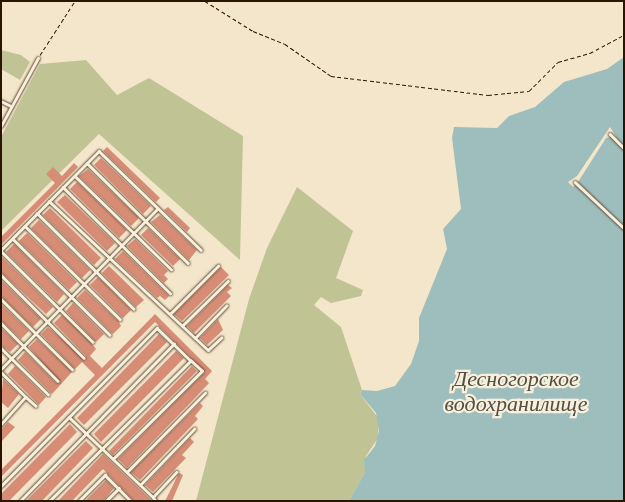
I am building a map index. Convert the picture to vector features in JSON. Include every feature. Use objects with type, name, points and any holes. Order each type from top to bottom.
[{"type":"lane","points":[[1,126],[38,58]]},
{"type":"lane","points":[[1,101],[12,106]]},
{"type":"lane","points":[[610,134],[624,148]]},
{"type":"lane","points":[[94,342],[1,251],[99,151],[156,209],[201,250]]},
{"type":"lane","points":[[87,163],[188,263]]},
{"type":"lane","points":[[75,176],[170,269]]},
{"type":"lane","points":[[575,182],[624,228]]},
{"type":"lane","points":[[63,188],[170,293]]},
{"type":"lane","points":[[50,201],[208,350],[221,338]]},
{"type":"lane","points":[[36,406],[1,371],[156,209]]},
{"type":"lane","points":[[38,213],[134,309]]},
{"type":"lane","points":[[25,226],[120,319]]},
{"type":"lane","points":[[13,239],[110,335]]},
{"type":"lane","points":[[170,314],[218,266]]},
{"type":"lane","points":[[1,275],[84,358]]},
{"type":"lane","points":[[182,326],[228,281]]},
{"type":"lane","points":[[1,299],[72,369]]},
{"type":"lane","points":[[195,338],[226,306]]},
{"type":"lane","points":[[1,323],[58,381]]},
{"type":"lane","points":[[1,486],[158,328],[202,371],[114,459]]},
{"type":"lane","points":[[20,501],[174,344]]},
{"type":"lane","points":[[1,348],[48,394]]},
{"type":"lane","points":[[50,501],[191,361]]},
{"type":"lane","points":[[127,472],[205,393]]},
{"type":"lane","points":[[1,425],[26,397]]},
{"type":"lane","points":[[69,417],[156,501]]},
{"type":"lane","points":[[140,485],[194,429]]},
{"type":"lane","points":[[153,497],[176,472]]},
{"type":"lane","points":[[79,501],[105,474],[131,501]]},
{"type":"lane","points":[[106,501],[118,488]]},
{"type":"path","points":[[38,58],[75,1]]},
{"type":"path","points":[[204,1],[253,31],[285,44],[331,76],[394,86],[464,90],[488,95],[529,91],[558,62],[590,53],[624,35]]},
{"type":"green space","points":[[1,50],[21,55],[30,62],[20,80],[1,69]]},
{"type":"green space","points":[[86,60],[117,95],[149,78],[243,136],[240,260],[99,134],[1,231],[1,137],[40,64]]},
{"type":"green space","points":[[297,187],[353,231],[336,278],[363,290],[361,296],[331,303],[321,297],[314,305],[341,327],[362,390],[360,394],[379,419],[378,438],[366,456],[365,472],[349,501],[196,501],[249,299],[267,248]]},
{"type":"water","name":"Десногорское водохранилище","points":[[624,57],[624,501],[349,501],[365,472],[364,460],[375,446],[379,431],[376,413],[360,394],[362,390],[377,391],[395,386],[411,364],[419,341],[419,318],[447,249],[443,229],[461,209],[452,138],[454,127],[497,128],[509,116],[535,107],[564,82],[607,69]]},
{"type":"pier","points":[[610,127],[624,149],[611,137],[606,138],[578,182],[624,229],[575,185],[573,187],[568,182],[577,176]]},
{"type":"building","points":[[107,147],[160,198],[156,202],[103,151]]},
{"type":"building","points":[[101,158],[151,206],[143,214],[94,165]]},
{"type":"building","points":[[74,163],[78,167],[1,245],[1,237],[55,183],[46,174],[53,167],[62,176]]},
{"type":"building","points":[[88,169],[139,218],[131,226],[79,176]]},
{"type":"building","points":[[77,182],[127,230],[119,238],[70,189]]},
{"type":"building","points":[[65,195],[115,243],[107,251],[57,202]]},
{"type":"building","points":[[168,207],[190,228],[187,232],[164,210]]},
{"type":"building","points":[[50,208],[101,258],[94,265],[43,215]]},
{"type":"building","points":[[160,215],[197,250],[189,260],[151,222]]},
{"type":"building","points":[[39,220],[90,270],[82,278],[31,228]]},
{"type":"building","points":[[148,228],[180,259],[173,266],[141,235]]},
{"type":"building","points":[[27,233],[77,282],[69,290],[19,241]]},
{"type":"building","points":[[135,239],[168,271],[164,275],[168,279],[164,283],[127,246]]},
{"type":"building","points":[[14,244],[64,294],[57,302],[6,252]]},
{"type":"building","points":[[123,251],[169,296],[165,300],[160,296],[157,298],[115,259]]},
{"type":"building","points":[[2,257],[53,307],[46,314],[1,272]]},
{"type":"building","points":[[109,266],[144,300],[136,307],[102,273]]},
{"type":"building","points":[[221,267],[229,275],[182,321],[174,314]]},
{"type":"building","points":[[98,277],[131,310],[123,318],[90,285]]},
{"type":"building","points":[[1,280],[41,319],[33,327],[1,296]]},
{"type":"building","points":[[228,285],[232,288],[227,292],[231,296],[194,333],[187,326]]},
{"type":"building","points":[[85,290],[119,322],[121,326],[113,334],[77,298]]},
{"type":"building","points":[[73,303],[104,334],[96,342],[66,311]]},
{"type":"building","points":[[1,304],[29,331],[21,339],[1,320]]},
{"type":"building","points":[[155,314],[212,371],[205,379],[209,383],[195,398],[127,468],[118,459],[205,372],[155,322],[1,477],[1,470],[95,375],[82,362],[75,369],[41,334],[48,327],[86,361],[86,356],[54,323],[62,315],[93,345],[96,349],[90,356],[102,368]]},
{"type":"building","points":[[218,319],[223,330],[207,345],[200,338]]},
{"type":"building","points":[[1,328],[18,344],[10,352],[1,345]]},
{"type":"building","points":[[159,334],[167,342],[84,425],[77,418]]},
{"type":"building","points":[[37,339],[72,372],[52,394],[18,360],[25,352],[56,383],[60,383],[29,347]]},
{"type":"building","points":[[176,351],[184,358],[101,442],[94,434]]},
{"type":"building","points":[[15,366],[46,397],[39,405],[8,374]]},
{"type":"building","points":[[192,366],[197,371],[113,455],[109,451]]},
{"type":"building","points":[[3,379],[19,394],[8,408],[1,402]]},
{"type":"building","points":[[200,403],[203,406],[195,416],[198,419],[140,480],[131,472]]},
{"type":"building","points":[[8,422],[15,427],[1,442],[1,430]]},
{"type":"building","points":[[70,424],[77,432],[9,501],[1,501],[1,494]]},
{"type":"building","points":[[190,438],[194,442],[182,455],[186,458],[153,492],[145,485]]},
{"type":"building","points":[[86,441],[93,448],[42,501],[26,501]]},
{"type":"building","points":[[103,454],[152,501],[134,501],[103,469],[72,501],[58,501]]},
{"type":"building","points":[[179,473],[183,475],[172,501],[165,501]]},
{"type":"building","points":[[106,480],[114,488],[103,501],[85,501]]}]
